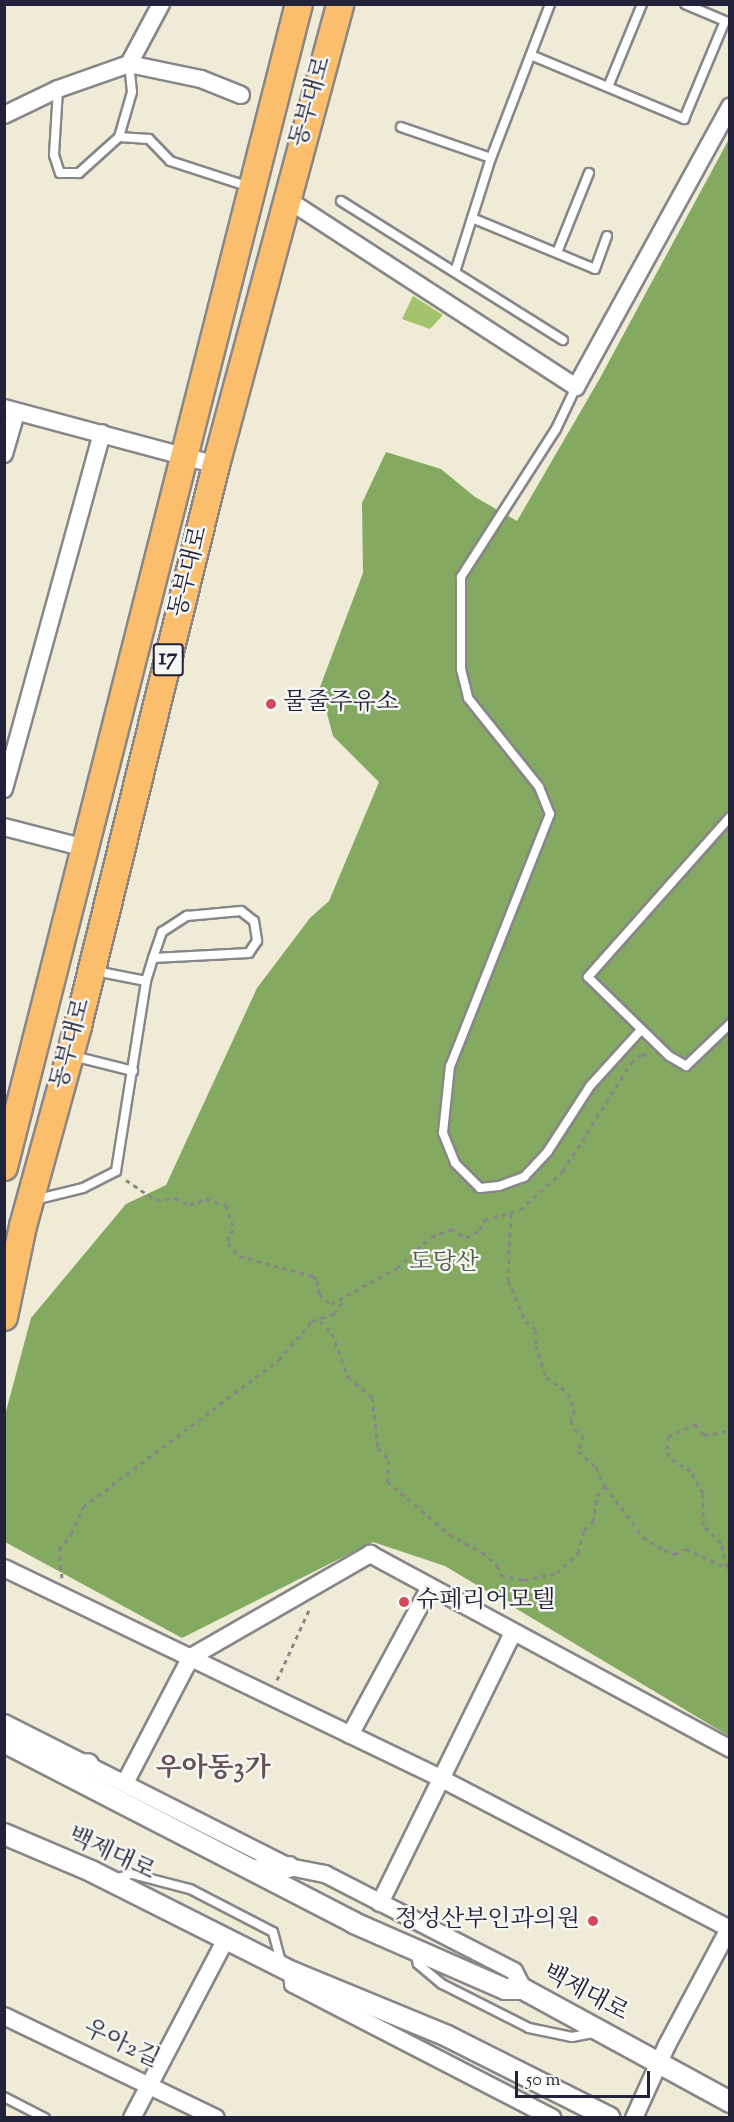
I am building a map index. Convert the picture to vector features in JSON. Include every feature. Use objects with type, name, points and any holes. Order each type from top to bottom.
[{"type":"main road","name":"동부대로","points":[[4,1167],[299,4]]},
{"type":"main road","name":"동부대로","points":[[4,1317],[30,1201],[92,970],[216,465],[285,198],[340,4]]},
{"type":"street","points":[[129,64],[161,4]]},
{"type":"street","points":[[4,115],[58,89],[129,64],[201,79],[241,95]]},
{"type":"street","points":[[285,198],[576,387],[729,107]]},
{"type":"street","points":[[4,454],[10,411],[102,433],[216,465]]},
{"type":"street","points":[[4,789],[102,433]]},
{"type":"street","points":[[4,826],[85,848]]},
{"type":"street","points":[[125,1783],[191,1657],[370,1554],[729,1749]]},
{"type":"street","points":[[4,1568],[442,1779],[729,1928],[659,2063],[634,2118]]},
{"type":"street","points":[[350,1735],[430,1587]]},
{"type":"street","points":[[380,1903],[513,1633]]},
{"type":"street","points":[[4,1722],[289,1868]]},
{"type":"street","points":[[32,1735],[54,1766],[88,1764]]},
{"type":"street","name":"백제대로","points":[[4,1742],[354,1923],[505,1989],[523,1989],[729,2102]]},
{"type":"street","name":"백제대로","points":[[4,1834],[108,1880],[286,1969],[447,2036],[610,2118]]},
{"type":"street","points":[[233,1839],[252,1869],[289,1868],[325,1874],[514,1971],[523,1989]]},
{"type":"street","points":[[132,2118],[226,1939]]},
{"type":"street","name":"백제대로","points":[[286,1969],[293,1984],[553,2118]]},
{"type":"street","name":"우아2길","points":[[4,2016],[216,2118]]},
{"type":"lane","points":[[455,272],[491,158],[533,56],[550,4]]},
{"type":"lane","points":[[608,87],[642,4]]},
{"type":"lane","points":[[533,56],[684,120],[725,21],[685,4]]},
{"type":"lane","points":[[58,89],[54,155],[60,173],[79,173],[119,137],[132,92],[129,64]]},
{"type":"lane","points":[[401,128],[491,158]]},
{"type":"lane","points":[[119,137],[149,139],[170,161],[251,188]]},
{"type":"lane","points":[[558,250],[590,173]]},
{"type":"lane","points":[[341,201],[563,340]]},
{"type":"lane","points":[[472,218],[558,250],[595,269],[607,236]]},
{"type":"lane","points":[[576,387],[556,429],[461,577],[461,669],[468,698],[539,787],[550,814],[450,1066],[443,1133],[455,1163],[480,1188],[499,1186],[524,1177],[548,1151],[590,1086],[641,1030]]},
{"type":"lane","points":[[729,817],[588,977],[669,1056],[686,1066],[729,1024]]},
{"type":"lane","points":[[30,1201],[83,1188],[116,1171],[146,981],[153,958],[162,932],[187,915],[241,911],[254,921],[257,941],[249,953],[153,958]]},
{"type":"lane","points":[[92,970],[146,981]]},
{"type":"lane","points":[[70,1055],[133,1071]]},
{"type":"lane","points":[[108,1880],[132,1874],[190,1889],[273,1932],[286,1969]]},
{"type":"lane","points":[[415,1949],[418,1964],[442,1984],[529,2028],[572,2037],[600,2032]]},
{"type":"lane","points":[[4,2097],[45,2118]]},
{"type":"path","points":[[116,1171],[156,1200],[175,1198],[190,1205],[206,1199],[226,1205],[234,1230],[228,1236],[228,1243],[239,1256],[251,1257],[256,1264],[280,1265],[287,1271],[305,1272],[318,1280],[324,1301],[331,1304],[344,1300],[397,1268],[431,1237],[451,1229],[466,1238],[480,1230],[484,1220],[511,1214],[563,1171],[631,1063],[642,1054],[669,1056]]},
{"type":"path","points":[[511,1214],[508,1280],[525,1321],[536,1330],[536,1345],[546,1377],[568,1393],[575,1410],[571,1420],[574,1430],[583,1435],[578,1451],[596,1467],[605,1486],[643,1537],[664,1550],[675,1554],[686,1549],[728,1568]]},
{"type":"path","points":[[78,1605],[58,1569],[59,1550],[71,1534],[83,1507],[279,1360],[312,1321],[320,1321],[334,1314],[344,1300]]},
{"type":"path","points":[[320,1321],[332,1333],[348,1377],[372,1397],[378,1448],[389,1460],[387,1481],[449,1534],[482,1552],[497,1565],[501,1575],[524,1580],[557,1573],[578,1553],[584,1530],[593,1522],[597,1496],[605,1486]]},
{"type":"path","points":[[728,1568],[721,1543],[703,1525],[703,1493],[691,1471],[669,1457],[667,1449],[668,1437],[695,1424],[704,1435],[729,1431]]},
{"type":"path","points":[[270,1695],[323,1580]]},
{"type":"green space","name":"도당산","points":[[729,139],[729,1736],[445,1566],[373,1542],[182,1638],[5,1542],[5,1415],[31,1318],[126,1204],[166,1185],[257,988],[310,918],[329,901],[379,782],[333,736],[320,687],[363,573],[362,503],[386,452],[441,469],[475,497],[517,521],[600,378]]},
{"type":"green space","points":[[413,296],[443,315],[430,329],[402,319]]},
{"type":"place","name":"물줄주유소","points":[[271,704]]},
{"type":"place","name":"슈페리어모텔","points":[[404,1602]]},
{"type":"place","name":"정성산부인과의원","points":[[593,1921]]},
{"type":"district","name":"우아동3가","points":[[213,1770]]}]
